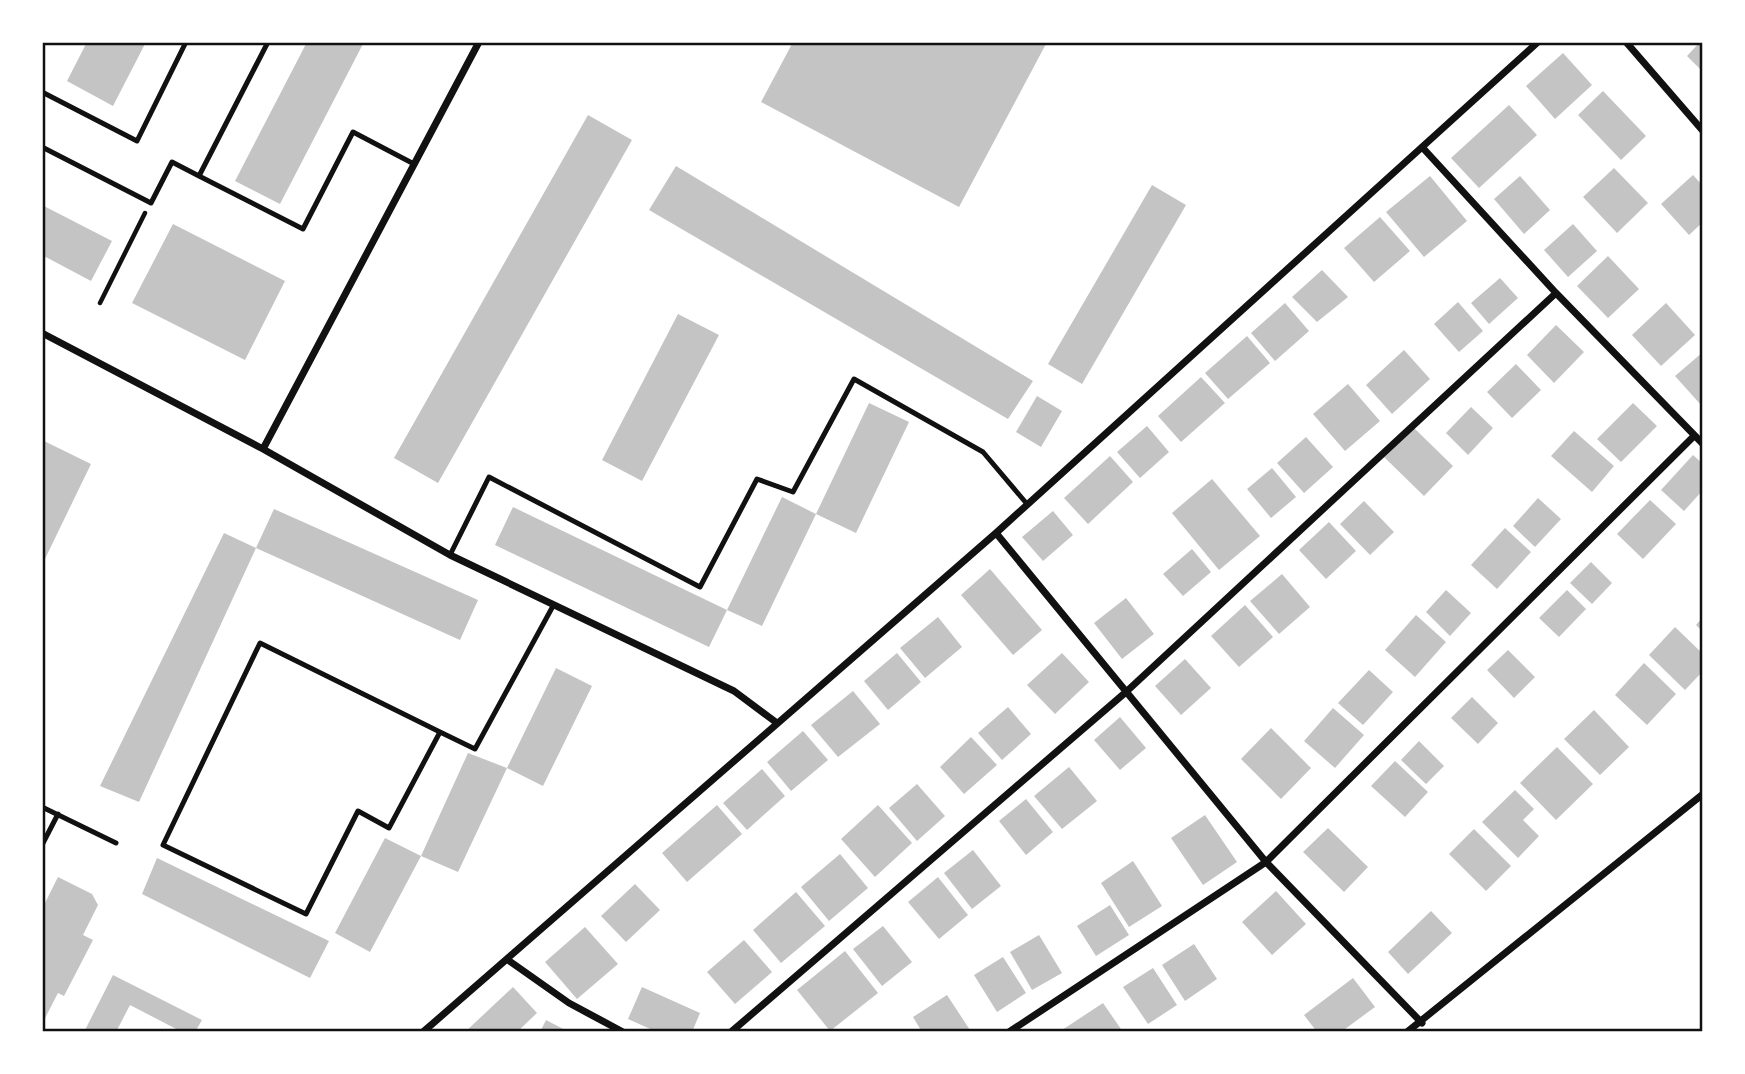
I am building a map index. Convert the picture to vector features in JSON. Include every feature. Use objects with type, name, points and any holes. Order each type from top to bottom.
[{"type":"street","points":[[262,449],[479,42]]},
{"type":"street","points":[[424,1032],[996,533],[1538,42]]},
{"type":"street","points":[[1626,42],[1703,131]]},
{"type":"street","points":[[1422,147],[1556,293],[1703,444]]},
{"type":"street","points":[[731,1032],[1126,692],[1556,293]]},
{"type":"street","points":[[42,333],[262,449],[450,555],[734,691],[777,723]]},
{"type":"street","points":[[1009,1032],[1266,862],[1694,436]]},
{"type":"street","points":[[996,533],[1266,862],[1422,1023]]},
{"type":"street","points":[[1407,1032],[1422,1023],[1703,794]]},
{"type":"street","points":[[508,960],[569,1003],[623,1032]]},
{"type":"lane","points":[[42,92],[137,141],[186,42]]},
{"type":"lane","points":[[199,176],[268,42]]},
{"type":"lane","points":[[42,147],[151,203],[172,162],[303,229],[353,132],[415,164]]},
{"type":"lane","points":[[450,555],[489,477],[700,587],[757,479],[793,492],[854,379],[984,452],[1027,504]]},
{"type":"lane","points":[[440,732],[389,828],[358,811],[306,914],[163,845],[260,643],[475,748],[553,606]]},
{"type":"lane","points":[[42,807],[116,843]]},
{"type":"lane","points":[[42,845],[58,814]]},
{"type":"path","points":[[100,303],[151,203]]},
{"type":"building","points":[[87,42],[146,42],[113,106],[67,81]]},
{"type":"building","points":[[307,42],[364,42],[280,204],[235,181]]},
{"type":"building","points":[[793,42],[1047,42],[959,207],[761,102]]},
{"type":"building","points":[[1703,42],[1703,72],[1687,56]]},
{"type":"building","points":[[1563,53],[1592,85],[1555,119],[1526,86]]},
{"type":"building","points":[[1603,91],[1646,136],[1621,160],[1578,115]]},
{"type":"building","points":[[1509,105],[1537,135],[1479,188],[1451,158]]},
{"type":"building","points":[[588,115],[632,140],[438,483],[394,458]]},
{"type":"building","points":[[676,166],[1033,381],[1008,419],[649,210]]},
{"type":"building","points":[[1614,168],[1648,203],[1617,233],[1583,197]]},
{"type":"building","points":[[1693,175],[1703,186],[1703,222],[1689,235],[1661,204]]},
{"type":"building","points":[[1430,176],[1467,221],[1424,257],[1386,212]]},
{"type":"building","points":[[1520,176],[1550,210],[1524,234],[1494,199]]},
{"type":"building","points":[[1152,185],[1186,205],[1082,384],[1048,364]]},
{"type":"building","points":[[42,205],[112,241],[91,281],[42,255]]},
{"type":"building","points":[[1380,217],[1410,251],[1374,282],[1344,248]]},
{"type":"building","points":[[173,224],[285,281],[245,360],[132,303]]},
{"type":"building","points":[[1573,224],[1597,251],[1568,277],[1544,250]]},
{"type":"building","points":[[1608,256],[1639,289],[1608,318],[1577,286]]},
{"type":"building","points":[[1322,270],[1348,297],[1317,322],[1292,297]]},
{"type":"building","points":[[1500,278],[1518,298],[1489,324],[1471,303]]},
{"type":"building","points":[[1458,302],[1483,331],[1459,352],[1434,324]]},
{"type":"building","points":[[1285,303],[1309,331],[1275,361],[1251,333]]},
{"type":"building","points":[[1666,303],[1695,335],[1661,366],[1632,335]]},
{"type":"building","points":[[678,314],[719,335],[642,481],[602,460]]},
{"type":"building","points":[[1556,325],[1584,352],[1554,383],[1527,355]]},
{"type":"building","points":[[1247,336],[1270,363],[1228,399],[1205,373]]},
{"type":"building","points":[[1404,350],[1430,379],[1392,414],[1366,385]]},
{"type":"building","points":[[1703,352],[1703,403],[1701,405],[1675,376]]},
{"type":"building","points":[[1516,364],[1541,390],[1512,418],[1487,392]]},
{"type":"building","points":[[1201,377],[1225,403],[1181,442],[1158,416]]},
{"type":"building","points":[[1348,384],[1380,421],[1345,451],[1313,414]]},
{"type":"building","points":[[1037,396],[1062,411],[1041,447],[1016,432]]},
{"type":"building","points":[[869,403],[909,422],[856,533],[816,514]]},
{"type":"building","points":[[1633,403],[1657,426],[1621,462],[1597,439]]},
{"type":"building","points":[[1471,407],[1493,428],[1468,455],[1446,433]]},
{"type":"building","points":[[1147,426],[1169,452],[1140,478],[1117,452]]},
{"type":"building","points":[[1413,427],[1453,466],[1424,496],[1384,457]]},
{"type":"building","points":[[1574,431],[1614,466],[1592,492],[1551,456]]},
{"type":"building","points":[[1306,437],[1333,467],[1304,493],[1277,463]]},
{"type":"building","points":[[42,440],[91,464],[42,565]]},
{"type":"building","points":[[1693,455],[1703,464],[1703,490],[1684,511],[1661,490]]},
{"type":"building","points":[[1110,456],[1133,482],[1088,524],[1064,498]]},
{"type":"building","points":[[1272,468],[1296,497],[1271,518],[1247,489]]},
{"type":"building","points":[[1212,479],[1260,536],[1219,570],[1172,513]]},
{"type":"building","points":[[782,497],[816,514],[762,626],[727,610]]},
{"type":"building","points":[[1538,498],[1561,519],[1535,547],[1513,526]]},
{"type":"building","points":[[1650,500],[1676,524],[1643,559],[1617,534]]},
{"type":"building","points":[[1364,501],[1394,532],[1370,555],[1340,524]]},
{"type":"building","points":[[513,507],[727,610],[709,647],[495,545]]},
{"type":"building","points":[[274,509],[478,600],[460,640],[256,548]]},
{"type":"building","points":[[1053,511],[1073,535],[1043,561],[1022,537]]},
{"type":"building","points":[[1329,522],[1356,551],[1326,579],[1299,550]]},
{"type":"building","points":[[1505,528],[1531,552],[1497,589],[1471,565]]},
{"type":"building","points":[[224,533],[256,548],[139,802],[100,786]]},
{"type":"building","points":[[1192,549],[1211,572],[1183,596],[1163,574]]},
{"type":"building","points":[[1591,562],[1612,583],[1592,604],[1570,583]]},
{"type":"building","points":[[990,569],[1042,630],[1013,655],[961,595]]},
{"type":"building","points":[[1282,574],[1310,607],[1279,634],[1250,601]]},
{"type":"building","points":[[1446,590],[1471,613],[1450,636],[1426,612]]},
{"type":"building","points":[[1567,590],[1586,609],[1559,637],[1539,618]]},
{"type":"building","points":[[1126,598],[1154,634],[1122,659],[1094,623]]},
{"type":"building","points":[[1245,605],[1273,637],[1239,667],[1211,636]]},
{"type":"building","points":[[1416,615],[1446,642],[1415,677],[1385,650]]},
{"type":"building","points":[[938,617],[962,647],[925,678],[900,648]]},
{"type":"building","points":[[1703,617],[1703,632],[1696,625]]},
{"type":"building","points":[[1675,627],[1703,654],[1703,671],[1685,690],[1649,655]]},
{"type":"building","points":[[1508,650],[1535,677],[1514,698],[1487,670]]},
{"type":"building","points":[[897,653],[921,682],[888,710],[864,681]]},
{"type":"building","points":[[1062,653],[1089,682],[1055,714],[1027,685]]},
{"type":"building","points":[[1185,659],[1211,688],[1181,715],[1155,686]]},
{"type":"building","points":[[1644,663],[1676,694],[1647,725],[1615,695]]},
{"type":"building","points":[[556,668],[592,686],[543,786],[507,768]]},
{"type":"building","points":[[1369,670],[1393,692],[1363,725],[1338,703]]},
{"type":"building","points":[[853,691],[880,724],[838,757],[811,725]]},
{"type":"building","points":[[1472,697],[1498,723],[1478,744],[1451,718]]},
{"type":"building","points":[[1008,707],[1031,734],[1002,760],[978,733]]},
{"type":"building","points":[[1333,708],[1364,735],[1335,768],[1304,741]]},
{"type":"building","points":[[1594,710],[1629,747],[1600,775],[1564,739]]},
{"type":"building","points":[[1120,717],[1146,748],[1120,770],[1094,740]]},
{"type":"building","points":[[1271,728],[1311,768],[1281,799],[1241,759]]},
{"type":"building","points":[[803,731],[828,760],[791,791],[767,762]]},
{"type":"building","points":[[971,737],[997,765],[964,794],[940,767]]},
{"type":"building","points":[[1419,741],[1444,766],[1426,784],[1401,760]]},
{"type":"building","points":[[1557,747],[1593,784],[1556,820],[1520,783]]},
{"type":"building","points":[[468,753],[507,768],[458,872],[421,856]]},
{"type":"building","points":[[1395,761],[1428,792],[1405,817],[1371,786]]},
{"type":"building","points":[[1069,767],[1097,801],[1062,829],[1034,796]]},
{"type":"building","points":[[762,769],[785,796],[747,830],[723,803]]},
{"type":"building","points":[[917,784],[945,816],[917,841],[889,808]]},
{"type":"building","points":[[1515,790],[1534,809],[1523,820],[1539,836],[1518,858],[1482,822]]},
{"type":"building","points":[[1026,799],[1053,832],[1026,855],[999,821]]},
{"type":"building","points":[[717,805],[742,834],[687,882],[662,853]]},
{"type":"building","points":[[878,805],[912,843],[875,877],[841,839]]},
{"type":"building","points":[[1205,815],[1237,862],[1203,885],[1171,838]]},
{"type":"building","points":[[1328,828],[1368,867],[1344,892],[1303,852]]},
{"type":"building","points":[[1474,829],[1511,866],[1486,891],[1449,854]]},
{"type":"building","points":[[385,838],[421,856],[370,952],[335,933]]},
{"type":"building","points":[[973,850],[1001,886],[972,909],[944,873]]},
{"type":"building","points":[[840,854],[868,888],[829,921],[801,887]]},
{"type":"building","points":[[157,858],[329,941],[310,978],[142,894]]},
{"type":"building","points":[[1133,861],[1162,906],[1129,927],[1101,883]]},
{"type":"building","points":[[58,877],[92,894],[98,905],[83,935],[93,940],[64,996],[58,993],[42,1024],[42,909]]},
{"type":"building","points":[[938,877],[968,915],[939,939],[908,902]]},
{"type":"building","points":[[635,884],[660,910],[626,942],[601,916]]},
{"type":"building","points":[[1276,891],[1306,924],[1272,955],[1242,922]]},
{"type":"building","points":[[796,892],[825,926],[781,963],[753,930]]},
{"type":"building","points":[[1110,905],[1129,935],[1096,956],[1077,926]]},
{"type":"building","points":[[1431,911],[1452,933],[1408,974],[1388,952]]},
{"type":"building","points":[[883,926],[912,962],[882,986],[853,949]]},
{"type":"building","points":[[585,927],[618,964],[577,999],[545,962]]},
{"type":"building","points":[[1039,935],[1062,973],[1032,990],[1010,952]]},
{"type":"building","points":[[744,940],[772,972],[735,1004],[707,972]]},
{"type":"building","points":[[1194,944],[1217,979],[1185,1001],[1162,965]]},
{"type":"building","points":[[845,951],[878,993],[830,1031],[797,990]]},
{"type":"building","points":[[1003,957],[1026,993],[997,1012],[974,975]]},
{"type":"building","points":[[1153,968],[1177,1005],[1148,1024],[1123,987]]},
{"type":"building","points":[[113,975],[202,1020],[195,1032],[182,1032],[130,1005],[116,1032],[84,1032]]},
{"type":"building","points":[[1353,978],[1375,1007],[1341,1032],[1317,1032],[1304,1015]]},
{"type":"building","points":[[513,987],[537,1013],[517,1032],[465,1032]]},
{"type":"building","points":[[642,987],[700,1013],[692,1032],[657,1032],[628,1019]]},
{"type":"building","points":[[947,995],[970,1030],[922,1032],[913,1017]]},
{"type":"building","points":[[1103,1003],[1123,1032],[1059,1032]]},
{"type":"building","points":[[546,1020],[569,1032],[540,1032]]}]
